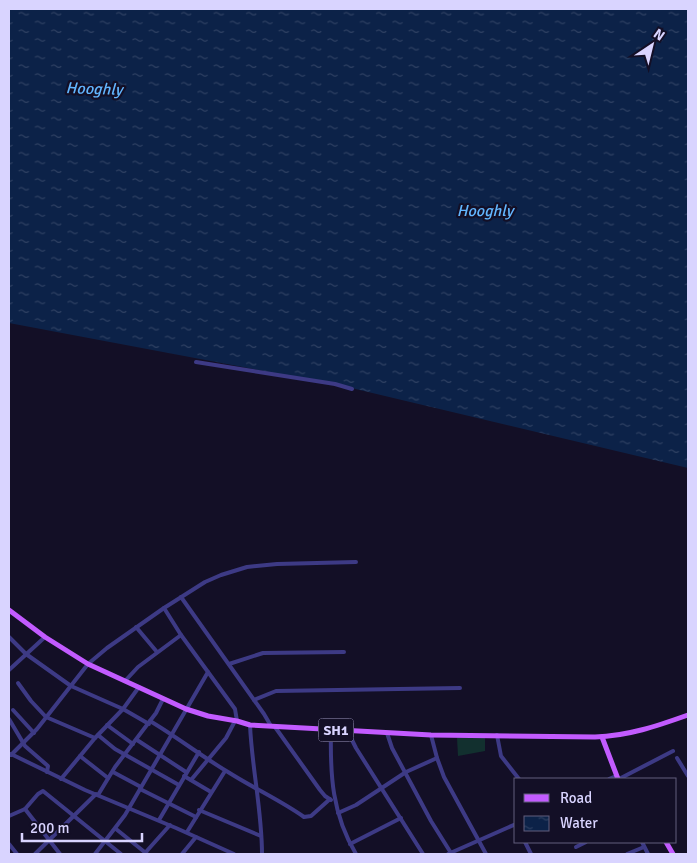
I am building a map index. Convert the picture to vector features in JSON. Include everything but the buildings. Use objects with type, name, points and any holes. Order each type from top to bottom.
[{"type":"main road","name":"SH1","points":[[10,614],[88,664],[186,709],[250,726],[431,735],[602,737],[621,736],[642,731],[688,715]]},
{"type":"main road","points":[[602,737],[615,778]]},
{"type":"main road","points":[[667,843],[674,854]]},
{"type":"street","points":[[196,362],[335,384],[352,390]]},
{"type":"street","points":[[233,854],[187,832],[61,779],[10,754],[34,733],[88,664],[114,642],[164,608],[221,574],[247,567],[277,564],[356,562]]},
{"type":"street","points":[[181,597],[273,727],[320,790],[332,800]]},
{"type":"street","points":[[164,608],[237,714],[236,721],[226,738],[191,780]]},
{"type":"street","points":[[136,627],[157,652]]},
{"type":"street","points":[[125,681],[135,669],[181,635]]},
{"type":"street","points":[[9,637],[26,654],[71,686],[172,733],[225,771],[280,801],[306,818],[332,800]]},
{"type":"street","points":[[9,670],[45,637]]},
{"type":"street","points":[[229,664],[263,653],[344,652]]},
{"type":"street","points":[[95,854],[116,829],[208,672]]},
{"type":"street","points":[[18,683],[31,702],[46,717],[96,736],[179,784]]},
{"type":"street","points":[[61,779],[96,736],[123,709],[139,687]]},
{"type":"street","points":[[254,700],[276,691],[460,688]]},
{"type":"street","points":[[35,854],[97,794],[150,722],[163,699]]},
{"type":"street","points":[[13,710],[34,733]]},
{"type":"street","points":[[9,719],[22,742],[47,765],[47,772]]},
{"type":"street","points":[[107,725],[133,744]]},
{"type":"street","points":[[250,726],[262,854]]},
{"type":"street","points":[[330,730],[332,800],[356,854]]},
{"type":"street","points":[[347,730],[423,854]]},
{"type":"street","points":[[387,733],[392,748],[450,854],[514,825]]},
{"type":"street","points":[[431,735],[437,758],[452,794],[486,854]]},
{"type":"street","points":[[497,735],[501,756],[518,778]]},
{"type":"street","points":[[137,740],[160,754],[191,780],[211,792]]},
{"type":"street","points":[[615,778],[674,751]]},
{"type":"street","points":[[158,820],[199,752]]},
{"type":"street","points":[[80,756],[108,778]]},
{"type":"street","points":[[338,813],[356,805],[406,772],[437,758]]},
{"type":"street","points":[[677,758],[688,776]]},
{"type":"street","points":[[187,832],[225,771]]},
{"type":"street","points":[[112,772],[196,817]]},
{"type":"street","points":[[9,816],[25,809],[43,791],[121,854]]},
{"type":"street","points":[[25,809],[60,854]]},
{"type":"street","points":[[199,810],[261,836]]},
{"type":"street","points":[[350,844],[401,818]]},
{"type":"street","points":[[116,829],[146,854],[170,825]]},
{"type":"street","points":[[182,854],[196,837]]},
{"type":"street","points":[[576,847],[584,843]]},
{"type":"street","points":[[642,843],[648,854]]},
{"type":"street","points":[[9,844],[17,854]]},
{"type":"street","points":[[627,854],[644,847]]},
{"type":"green space","points":[[457,738],[485,738],[485,751],[458,756]]},
{"type":"water","name":"Hooghly","points":[[9,9],[688,9],[688,468],[343,386],[9,323]]}]
